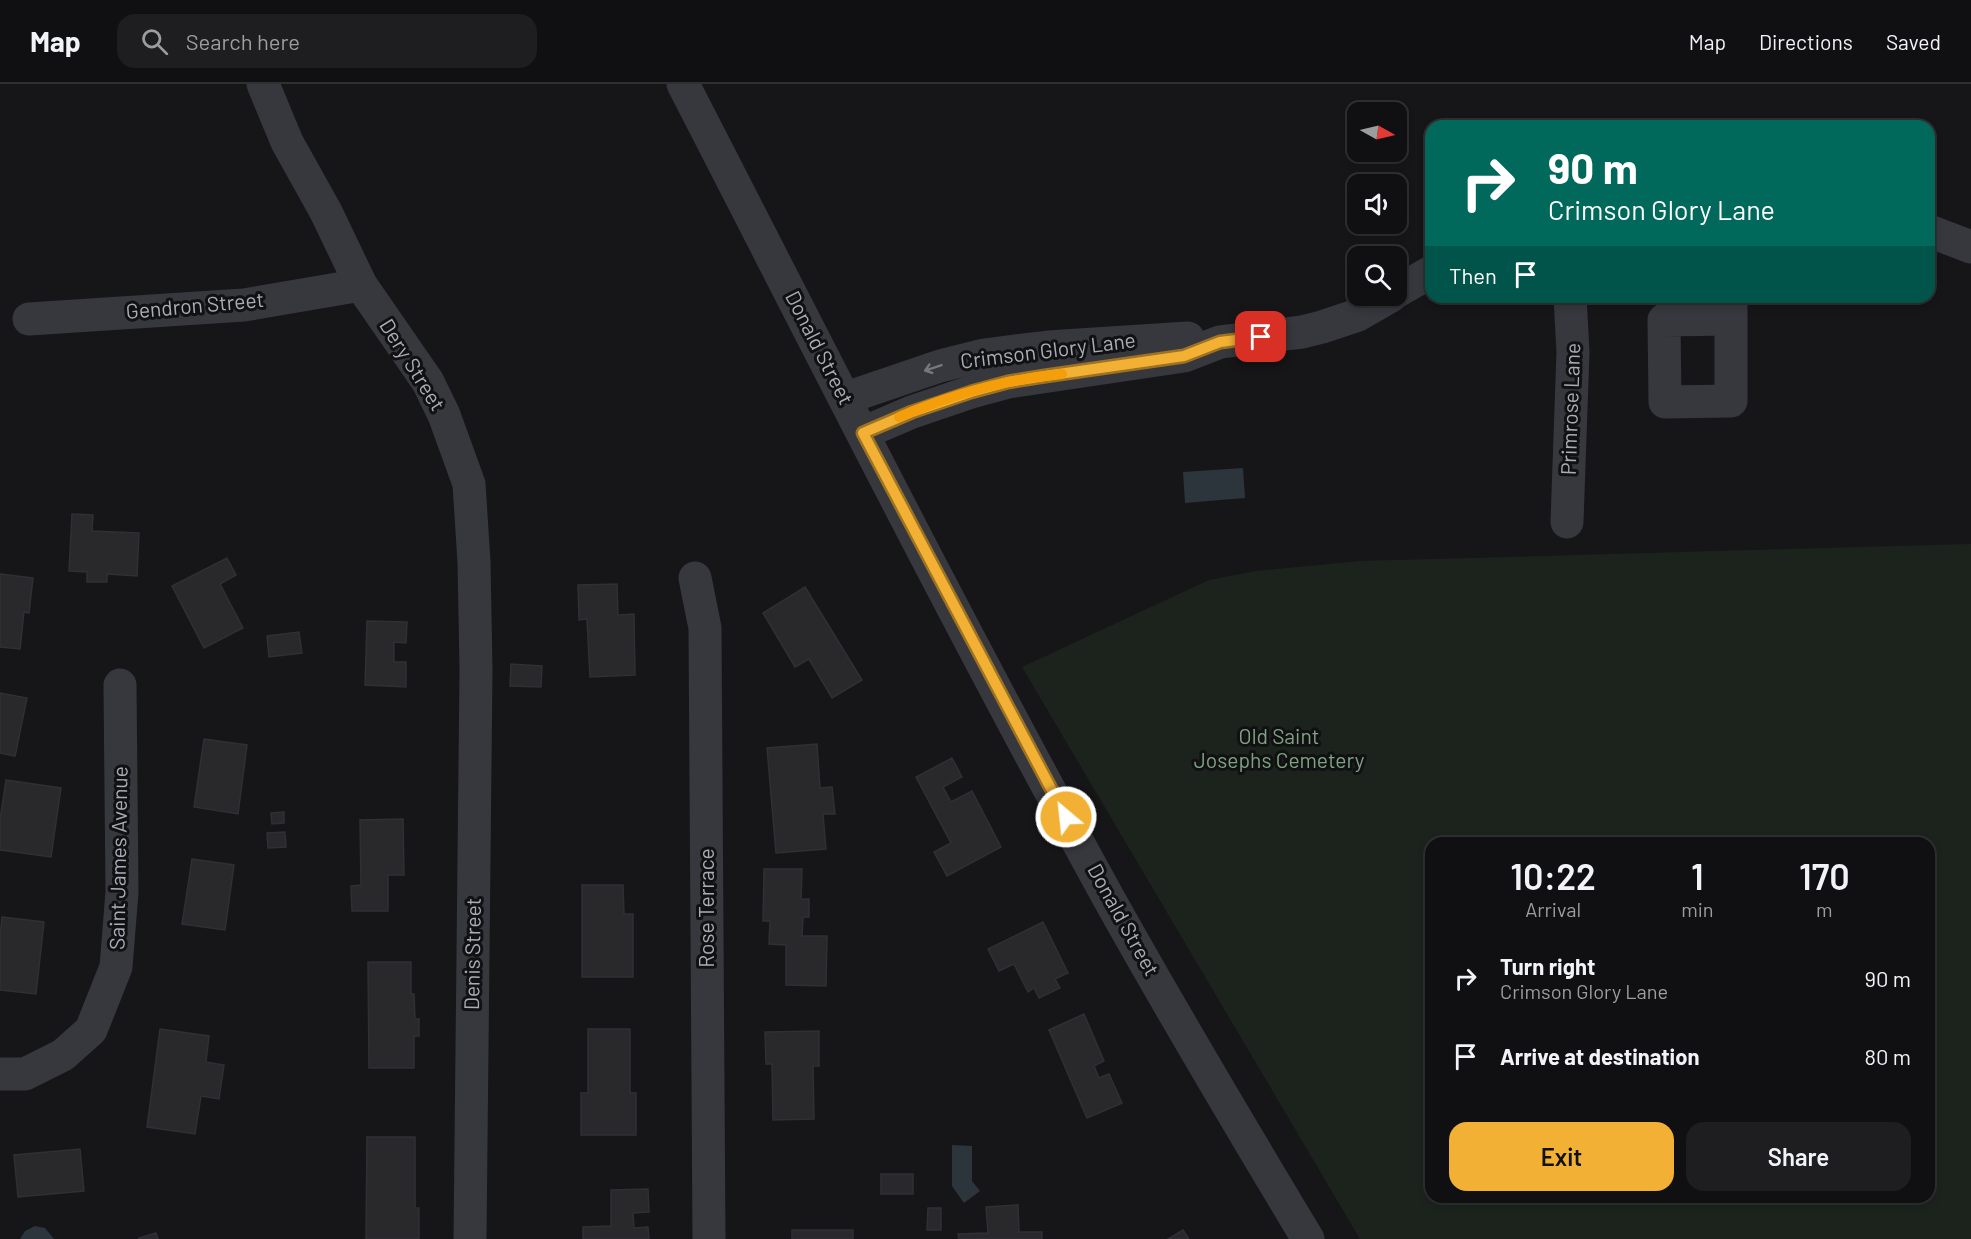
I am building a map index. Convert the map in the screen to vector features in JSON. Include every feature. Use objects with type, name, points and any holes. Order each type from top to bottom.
[{"type":"street","name":"Dery Street","points":[[263,84],[287,142],[326,212],[360,285],[428,382],[444,415],[469,484],[474,562],[476,669]]},
{"type":"street","name":"Donald Street","points":[[683,84],[863,433],[1109,898],[1308,1239]]},
{"type":"street","points":[[1935,233],[1971,247]]},
{"type":"street","points":[[1407,286],[1425,275]]},
{"type":"street","name":"Gendron Street","points":[[29,319],[244,305],[360,285]]},
{"type":"street","name":"Primrose Lane","points":[[1567,522],[1574,352],[1570,303]]},
{"type":"street","name":"Crimson Glory Lane","points":[[846,399],[940,366],[984,356],[1048,347],[1182,338],[1220,342],[1302,332],[1358,315],[1374,306]]},
{"type":"street","name":"Crimson Glory Lane","points":[[863,433],[912,412],[999,385],[1184,356],[1220,342]]},
{"type":"street","name":"Rose Terrace","points":[[695,578],[705,628],[709,1239]]},
{"type":"street","name":"Denis Street","points":[[471,1239],[476,669]]},
{"type":"street","name":"Saint James Avenue","points":[[0,1074],[25,1074],[63,1055],[91,1030],[116,967],[123,892],[120,685]]},
{"type":"green space","name":"Old Saint Josephs Cemetery","points":[[1971,544],[1971,1239],[1360,1239],[1022,667],[1209,580],[1256,571],[1360,561]]},
{"type":"shaded area","points":[[1243,468],[1245,498],[1185,503],[1183,472]]},
{"type":"shaded area","points":[[952,1145],[972,1146],[972,1181],[980,1191],[964,1203],[952,1186]]},
{"type":"shaded area","points":[[35,1226],[45,1228],[54,1239],[20,1239],[25,1231]]},
{"type":"building","points":[[72,514],[93,515],[92,531],[139,533],[137,576],[107,574],[107,582],[87,582],[87,572],[69,571]]},
{"type":"building","points":[[227,558],[236,575],[220,584],[243,628],[204,648],[172,586]]},
{"type":"building","points":[[0,574],[33,578],[29,613],[24,612],[20,649],[0,647]]},
{"type":"building","points":[[617,584],[618,615],[634,614],[635,675],[590,677],[587,619],[579,620],[578,585]]},
{"type":"building","points":[[805,587],[862,680],[832,698],[809,659],[795,667],[763,613]]},
{"type":"building","points":[[367,621],[407,622],[406,643],[394,642],[394,662],[406,662],[406,687],[365,685]]},
{"type":"building","points":[[299,632],[302,653],[269,657],[267,636]]},
{"type":"building","points":[[511,664],[542,666],[541,687],[510,686]]},
{"type":"building","points":[[0,693],[27,698],[15,756],[0,753]]},
{"type":"building","points":[[204,739],[247,745],[238,814],[194,807]]},
{"type":"building","points":[[817,744],[820,788],[832,787],[835,814],[823,814],[826,849],[776,853],[767,748]]},
{"type":"building","points":[[952,758],[962,777],[943,787],[951,802],[972,791],[1001,847],[947,876],[934,852],[951,843],[916,777]]},
{"type":"building","points":[[6,780],[61,788],[51,857],[0,850],[0,820]]},
{"type":"building","points":[[284,812],[284,823],[272,824],[271,813]]},
{"type":"building","points":[[403,819],[404,875],[388,875],[388,911],[352,911],[351,886],[361,885],[360,820]]},
{"type":"building","points":[[285,832],[286,847],[268,848],[267,833]]},
{"type":"building","points":[[192,859],[234,865],[225,930],[182,924]]},
{"type":"building","points":[[764,869],[802,869],[801,899],[809,899],[809,917],[803,917],[802,936],[827,936],[826,986],[786,985],[786,945],[769,944],[770,921],[763,921]]},
{"type":"building","points":[[582,885],[623,885],[624,914],[633,914],[633,977],[582,977]]},
{"type":"building","points":[[2,917],[44,922],[36,994],[0,990]]},
{"type":"building","points":[[1043,922],[1068,973],[1055,979],[1060,988],[1039,998],[1034,988],[1028,992],[1014,964],[999,971],[988,949]]},
{"type":"building","points":[[368,962],[411,962],[411,994],[414,994],[415,1019],[419,1019],[419,1036],[414,1036],[414,1068],[369,1068]]},
{"type":"building","points":[[1084,1014],[1104,1061],[1094,1066],[1099,1078],[1109,1074],[1122,1103],[1087,1118],[1049,1030]]},
{"type":"building","points":[[160,1029],[209,1036],[206,1062],[224,1065],[219,1099],[201,1096],[195,1134],[147,1127]]},
{"type":"building","points":[[588,1029],[630,1029],[630,1093],[636,1093],[636,1135],[581,1135],[581,1093],[588,1093]]},
{"type":"building","points":[[819,1031],[819,1066],[813,1066],[814,1119],[773,1120],[772,1064],[766,1064],[765,1032]]},
{"type":"building","points":[[367,1137],[415,1137],[415,1208],[419,1208],[419,1239],[366,1239]]},
{"type":"building","points":[[80,1149],[84,1191],[18,1197],[14,1155]]},
{"type":"building","points":[[881,1174],[913,1174],[913,1194],[881,1194]]},
{"type":"building","points":[[648,1189],[649,1212],[633,1213],[634,1228],[648,1227],[649,1239],[583,1239],[583,1227],[611,1226],[611,1190]]},
{"type":"building","points":[[1018,1205],[1019,1232],[1042,1232],[1042,1239],[959,1239],[958,1234],[988,1233],[986,1207]]},
{"type":"building","points":[[928,1208],[941,1208],[941,1230],[927,1230]]},
{"type":"building","points":[[792,1230],[853,1230],[853,1239],[792,1239]]},
{"type":"building","points":[[1183,1230],[1189,1239],[1168,1239]]},
{"type":"building","points":[[156,1233],[158,1239],[139,1239],[139,1238]]},
{"type":"slow traffic","points":[[899,417],[1008,382],[1062,374]]},
{"type":"route","points":[[1066,817],[863,433],[912,412],[1008,382],[1184,356],[1220,342],[1261,337]]}]
